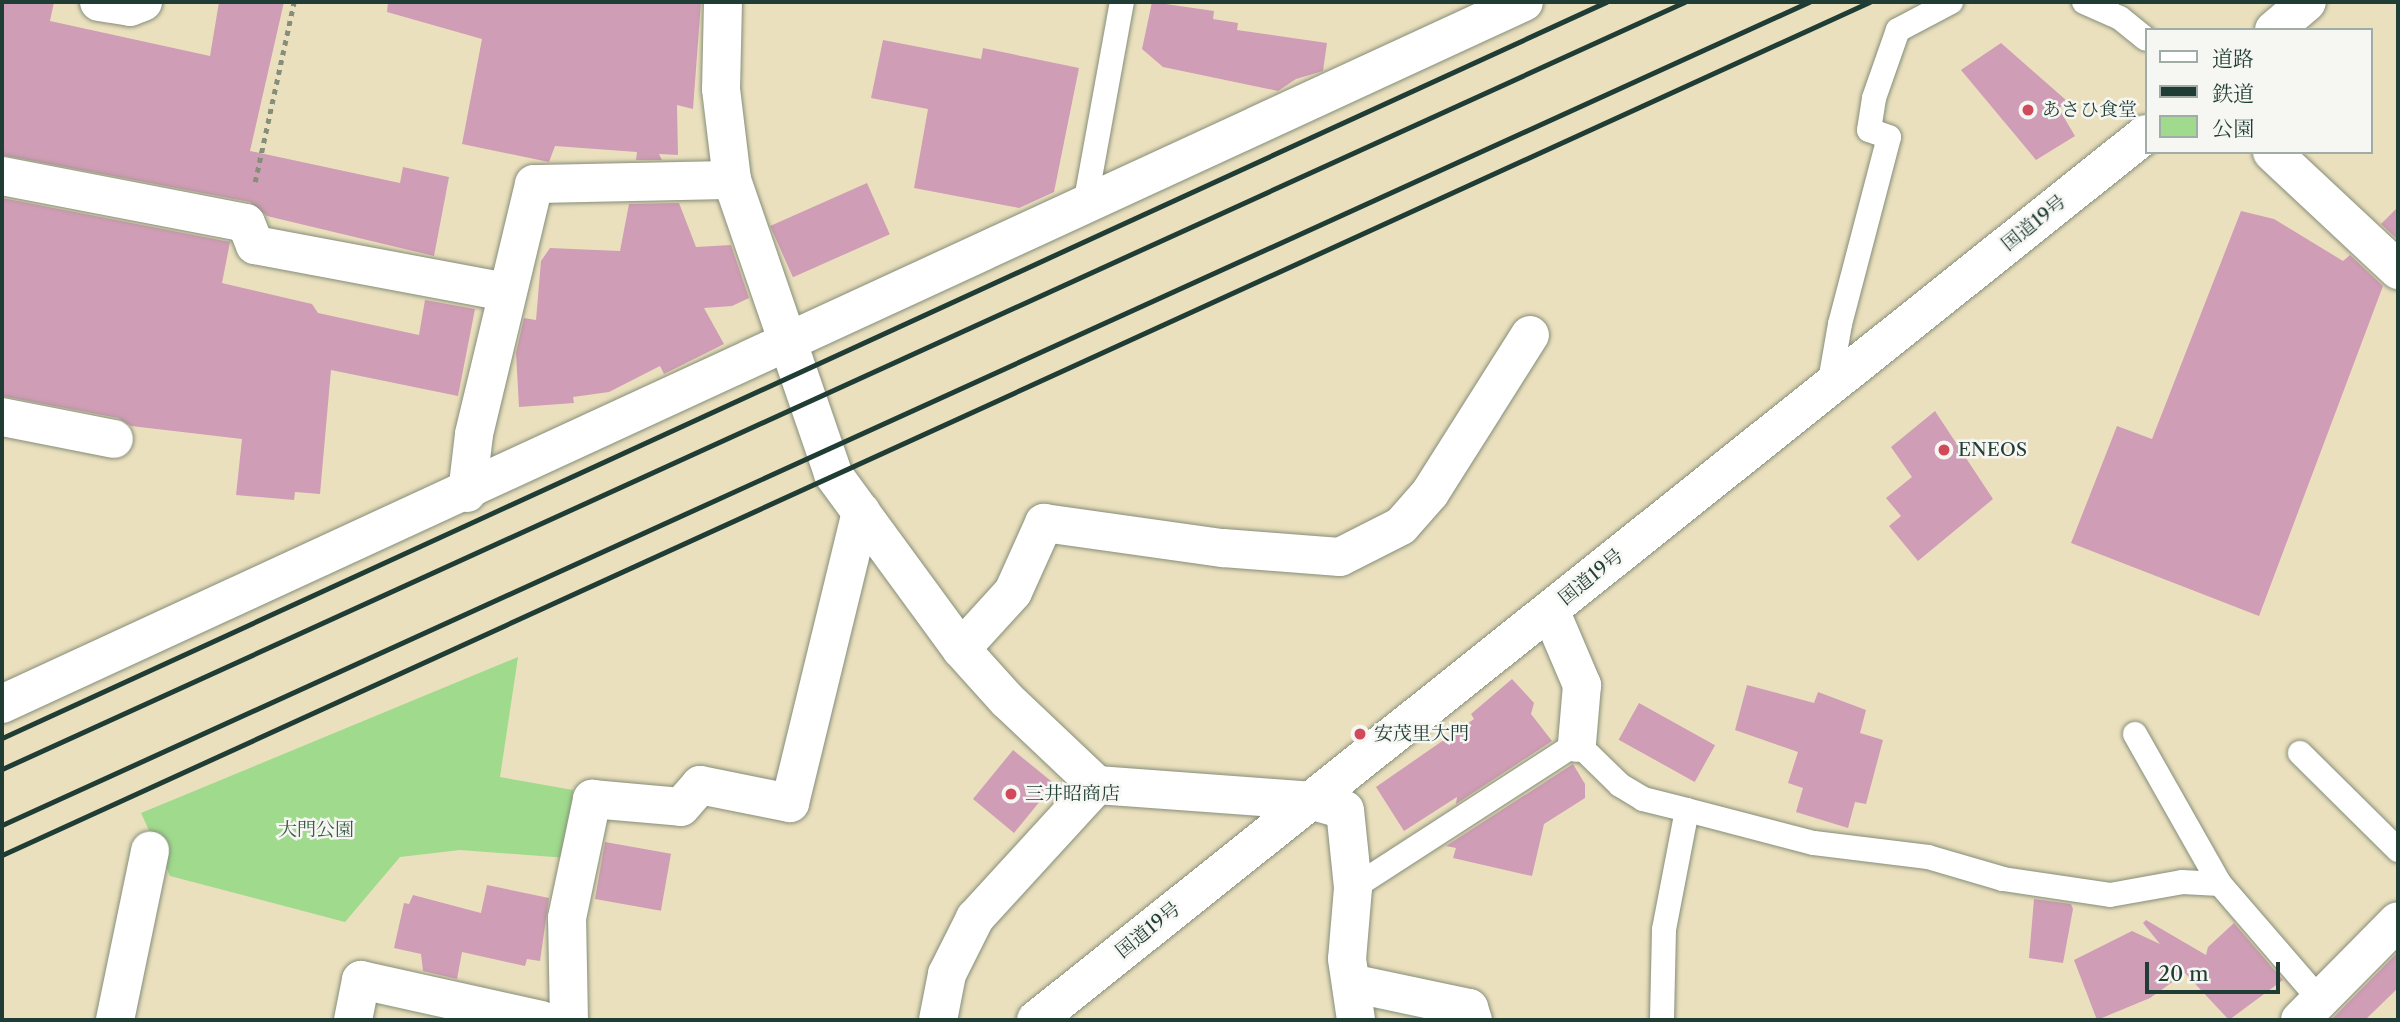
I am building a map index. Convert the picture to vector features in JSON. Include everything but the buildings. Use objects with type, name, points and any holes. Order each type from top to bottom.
[{"type":"main road","points":[[99,2],[130,7],[143,2]]},
{"type":"main road","points":[[723,2],[721,89],[732,180],[822,450],[861,512],[961,649],[1007,700],[1097,785],[1313,801],[1345,810],[1353,888],[1347,959],[1356,1020]]},
{"type":"main road","points":[[2,704],[467,493],[785,340],[1524,2]]},
{"type":"main road","points":[[2276,28],[2308,2]]},
{"type":"main road","name":"国道19号","points":[[1036,1020],[2144,136]]},
{"type":"main road","points":[[2274,154],[2398,270]]},
{"type":"main road","points":[[2,176],[246,223],[255,245],[505,292]]},
{"type":"main road","points":[[467,493],[474,434],[505,292],[534,184],[732,180]]},
{"type":"main road","points":[[961,649],[1013,592],[1044,523],[1223,548],[1340,557],[1401,526],[1430,493],[1530,335]]},
{"type":"main road","points":[[2,417],[114,439]]},
{"type":"main road","points":[[569,1020],[567,918],[592,799],[681,807],[700,785],[790,803],[861,512]]},
{"type":"main road","points":[[1550,610],[1582,685],[1577,743]]},
{"type":"main road","points":[[939,1020],[947,974],[975,918],[1097,785]]},
{"type":"main road","points":[[115,1020],[150,851]]},
{"type":"main road","points":[[2310,1010],[2398,921]]},
{"type":"main road","points":[[353,1020],[361,980],[542,1020]]},
{"type":"main road","points":[[1351,983],[1469,1008],[1474,1020]]},
{"type":"lane","points":[[1085,205],[1122,2]]},
{"type":"lane","points":[[1829,387],[1840,324],[1889,137],[1869,130],[1874,98],[1898,30],[1951,2]]},
{"type":"lane","points":[[2084,2],[2120,18],[2144,37]]},
{"type":"lane","points":[[2135,734],[2220,884],[2310,1010]]},
{"type":"lane","points":[[1353,888],[1577,743],[1632,792],[1687,810],[1814,843],[1928,857],[2003,879],[2110,895],[2182,882],[2220,884]]},
{"type":"lane","points":[[2300,753],[2398,850]]},
{"type":"lane","points":[[1662,1020],[1664,930],[1687,810]]},
{"type":"path","points":[[246,223],[294,2]]},
{"type":"green space","name":"大門公園","points":[[518,657],[500,777],[573,790],[567,858],[460,850],[400,857],[345,922],[170,876],[141,813]]},
{"type":"railway","points":[[2,738],[1606,2]]},
{"type":"railway","points":[[2,769],[1684,2]]},
{"type":"railway","points":[[2,825],[1809,2]]},
{"type":"railway","points":[[2,855],[1869,2]]},
{"type":"place","name":"あさひ食堂","points":[[2028,110]]},
{"type":"place","name":"ENEOS","points":[[1944,450]]},
{"type":"place","name":"安茂里大門","points":[[1360,734]]},
{"type":"place","name":"三井昭商店","points":[[1011,794]]}]
